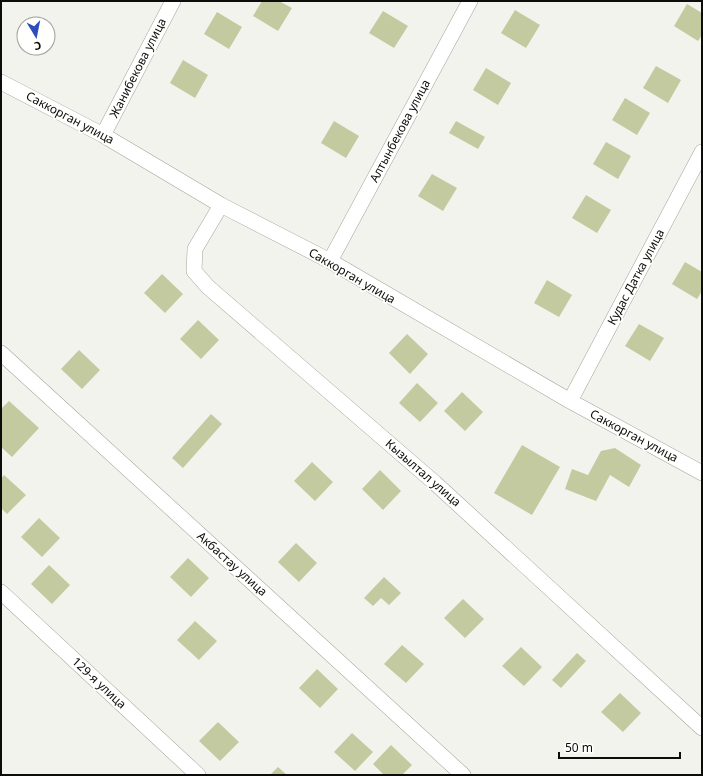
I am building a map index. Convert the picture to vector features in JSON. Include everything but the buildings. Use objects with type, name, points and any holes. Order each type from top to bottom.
[{"type":"street","name":"Жанибекова улица","points":[[103,135],[173,1]]},
{"type":"street","name":"Алтынбекова улица","points":[[330,262],[470,1]]},
{"type":"street","name":"Саккорган улица","points":[[1,82],[103,135],[221,205],[330,262],[570,401],[702,473]]},
{"type":"street","name":"Кудас Датка улица","points":[[570,401],[702,152]]},
{"type":"street","name":"Кызылтал улица","points":[[221,205],[195,249],[194,271],[208,287],[435,483],[702,728]]},
{"type":"street","name":"Акбастау улица","points":[[1,353],[463,775]]},
{"type":"street","name":"129-я улица","points":[[1,592],[198,775]]}]
